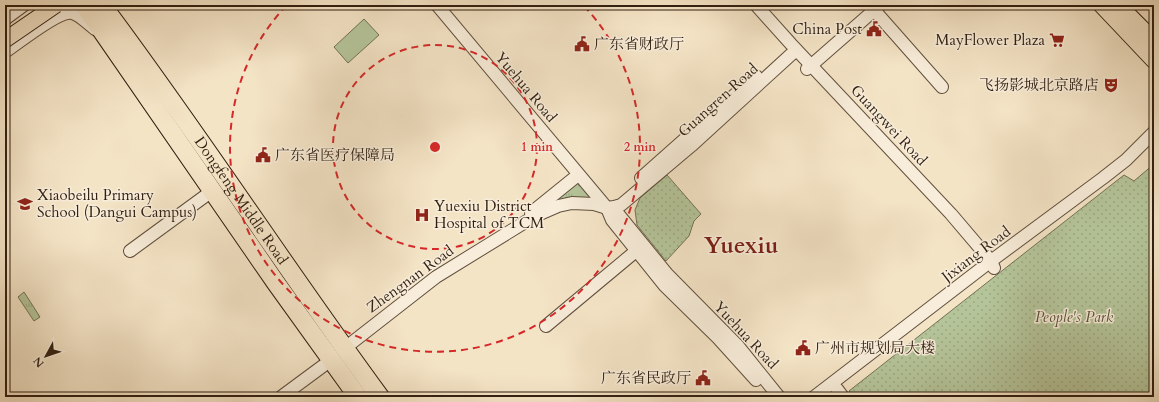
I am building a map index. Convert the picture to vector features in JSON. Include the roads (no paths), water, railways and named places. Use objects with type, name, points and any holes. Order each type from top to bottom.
[{"type":"highway","name":"Dongfeng Middle Road","points":[[84,5],[212,191],[358,397]]},
{"type":"highway","name":"Dongfeng Middle Road","points":[[107,8],[380,397]]},
{"type":"main road","points":[[5,32],[44,5]]},
{"type":"main road","points":[[5,40],[56,5]]},
{"type":"main road","points":[[1101,5],[1154,61]]},
{"type":"main road","points":[[1120,5],[1154,40]]},
{"type":"street","points":[[5,19],[24,5]]},
{"type":"street","points":[[47,5],[50,11],[48,22]]},
{"type":"street","points":[[69,5],[104,36]]},
{"type":"street","name":"Yuehua Road","points":[[437,5],[578,175],[607,208],[619,215],[674,282],[738,346],[779,397]]},
{"type":"street","name":"Guangwei Road","points":[[756,5],[792,49],[951,214],[991,265]]},
{"type":"street","points":[[809,67],[877,8],[942,87]]},
{"type":"street","points":[[5,52],[48,22],[63,14],[73,13],[104,36]]},
{"type":"street","name":"Guangren Road","points":[[607,208],[792,49]]},
{"type":"street","name":"Jixiang Road","points":[[814,397],[991,265],[1115,169],[1154,132]]},
{"type":"street","name":"Jixiang Road","points":[[826,397],[840,393],[991,265],[1112,181],[1154,143]]},
{"type":"street","points":[[504,235],[578,175]]},
{"type":"street","points":[[130,251],[212,191]]},
{"type":"street","name":"Zhengnan Road","points":[[345,348],[436,277],[535,216],[558,206],[572,203],[594,204],[607,208]]},
{"type":"street","name":"Yuehua Road","points":[[607,208],[612,220],[636,251],[677,298],[742,363],[769,397]]},
{"type":"street","points":[[546,326],[636,251]]},
{"type":"street","points":[[282,397],[331,360]]},
{"type":"place","name":"China Post","points":[[874,29]]},
{"type":"place","name":"MayFlower Plaza","points":[[1057,40]]},
{"type":"place","name":"广东省财政厅","points":[[582,44]]},
{"type":"place","name":"飞扬影城北京路店","points":[[1111,85]]},
{"type":"place","name":"广东省医疗保障局","points":[[263,155]]},
{"type":"place","name":"Xiaobeilu Primary School (Dangui Campus)","points":[[25,204]]},
{"type":"place","name":"Yuexiu District Hospital of TCM","points":[[422,215]]},
{"type":"place","name":"广州市规划局大楼","points":[[803,348]]},
{"type":"place","name":"广东省民政厅","points":[[703,378]]},
{"type":"district","name":"Yuexiu","points":[[741,245]]},
{"type":"park label","name":"People's Park","points":[[1074,317]]}]
